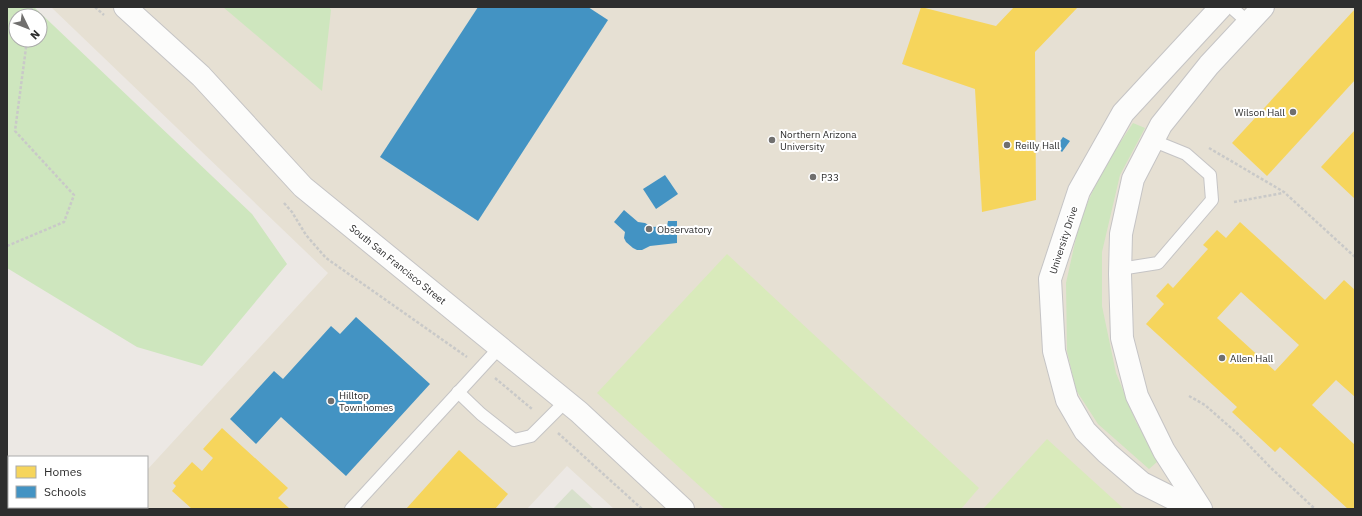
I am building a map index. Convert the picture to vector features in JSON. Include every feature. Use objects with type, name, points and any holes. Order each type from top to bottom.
[{"type":"street","name":"South San Francisco Street","points":[[125,7],[201,76],[303,187],[566,401],[683,509]]},
{"type":"street","name":"University Drive","points":[[1194,509],[1142,483],[1107,453],[1086,431],[1067,400],[1054,351],[1050,279],[1079,191],[1123,113],[1221,7]]},
{"type":"street","points":[[1201,509],[1164,451],[1137,396],[1122,338],[1120,269],[1121,234],[1133,179],[1161,125],[1209,65],[1263,7]]},
{"type":"lane","points":[[1231,7],[1249,23]]},
{"type":"lane","points":[[1120,269],[1158,263],[1212,200],[1210,175],[1186,154],[1154,141]]},
{"type":"lane","points":[[351,509],[500,347]]},
{"type":"lane","points":[[458,392],[481,414],[514,440],[531,436],[566,401]]},
{"type":"path","points":[[7,246],[64,222],[74,195],[15,131],[26,48]]},
{"type":"path","points":[[1232,162],[1284,192],[1355,257]]},
{"type":"path","points":[[1234,202],[1284,192]]},
{"type":"path","points":[[1188,396],[1205,405],[1239,435],[1271,468],[1315,509]]},
{"type":"shaded area","name":"Northern Arizona University","points":[[51,7],[1355,7],[1355,509],[614,509],[567,466],[527,509],[111,509],[148,508],[148,469],[328,273]]},
{"type":"green space","points":[[7,7],[35,8],[8,8],[8,48],[48,48],[48,20],[252,214],[287,264],[202,366],[137,347],[7,268]]},
{"type":"green space","points":[[223,7],[329,7],[331,10],[322,91]]},
{"type":"green space","points":[[1133,123],[1145,128],[1120,175],[1102,252],[1102,306],[1116,373],[1136,422],[1158,461],[1149,469],[1098,424],[1076,390],[1067,351],[1066,283],[1080,220],[1102,170]]},
{"type":"green space","points":[[727,254],[979,488],[961,509],[725,509],[597,393]]},
{"type":"green space","points":[[1047,439],[1124,509],[983,509]]},
{"type":"green space","points":[[572,489],[594,509],[553,509]]},
{"type":"building: Homes","name":"Reilly Hall","points":[[921,7],[996,26],[1014,7],[1078,7],[1035,52],[1036,200],[982,212],[975,89],[902,64]]},
{"type":"building: Homes","name":"Wilson Hall","points":[[1355,9],[1355,80],[1267,176],[1232,143]]},
{"type":"building: Homes","points":[[1355,130],[1355,199],[1321,167]]},
{"type":"building: Homes","name":"Allen Hall","points":[[1240,222],[1325,300],[1344,280],[1355,290],[1355,397],[1336,380],[1312,405],[1355,445],[1355,509],[1348,509],[1280,447],[1275,452],[1232,412],[1237,407],[1146,324],[1164,304],[1156,296],[1168,283],[1173,288],[1208,249],[1203,245],[1217,230],[1226,238]],"holes":[[[1241,292],[1299,345],[1275,371],[1217,318]]]},
{"type":"building: Homes","points":[[222,428],[288,488],[278,498],[290,509],[192,509],[172,491],[176,486],[173,483],[192,462],[202,471],[213,458],[203,449]]},
{"type":"building: Homes","points":[[459,450],[508,494],[495,509],[406,509]]},
{"type":"building: Schools","points":[[478,7],[588,7],[608,20],[478,221],[380,157]]},
{"type":"building: Schools","points":[[1063,137],[1070,141],[1062,152],[1056,147]]},
{"type":"building: Schools","name":"Observatory","points":[[665,175],[678,194],[656,209],[643,189]]},
{"type":"building: Schools","name":"Observatory","points":[[624,210],[638,222],[645,223],[652,227],[667,226],[668,221],[677,221],[677,243],[650,246],[642,250],[633,248],[624,238],[625,232],[614,222]]},
{"type":"building: Schools","name":"Hilltop Townhomes","points":[[356,317],[430,384],[346,476],[281,417],[256,444],[230,419],[274,371],[283,379],[331,326],[340,334]]},
{"type":"place","name":"Wilson Hall","points":[[1293,112]]},
{"type":"place","name":"Northern Arizona University","points":[[772,140]]},
{"type":"place","name":"Reilly Hall","points":[[1007,145]]},
{"type":"place","name":"P33","points":[[813,177]]},
{"type":"place","name":"Observatory","points":[[649,229]]},
{"type":"place","name":"Allen Hall","points":[[1222,358]]},
{"type":"place","name":"Hilltop Townhomes","points":[[331,401]]}]
